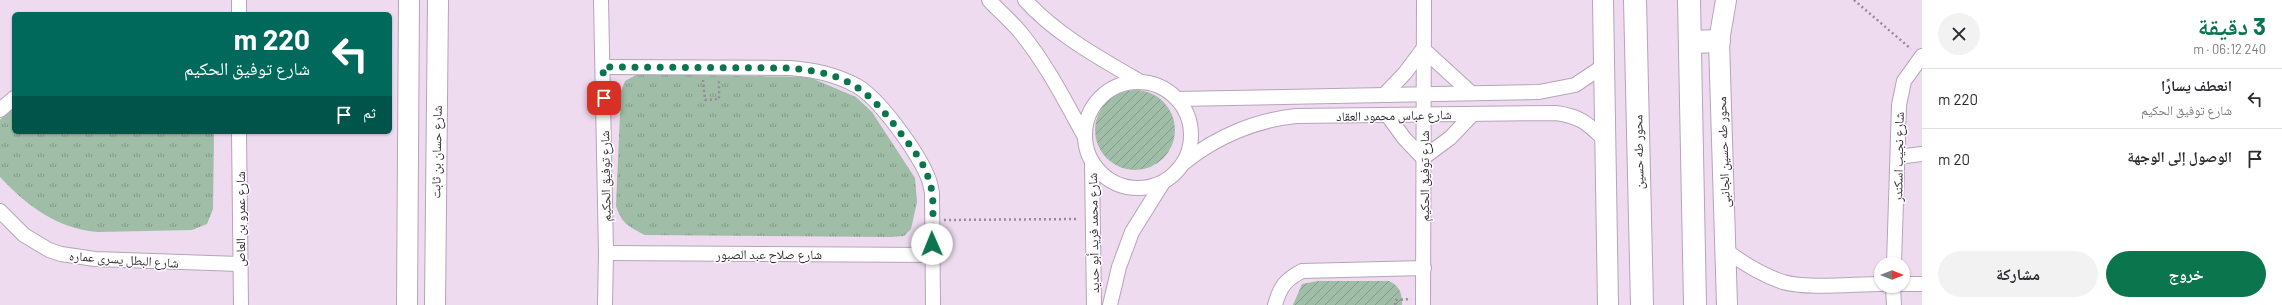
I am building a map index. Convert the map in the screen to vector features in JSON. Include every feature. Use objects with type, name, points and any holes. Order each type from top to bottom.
[{"type":"main road","name":"محور طه حسين","points":[[1635,0],[1642,305]]},
{"type":"main road","points":[[1689,0],[1695,305]]},
{"type":"main road","points":[[1691,42],[1719,41]]},
{"type":"street","points":[[239,0],[239,12]]},
{"type":"street","points":[[407,305],[409,0]]},
{"type":"street","name":"شارع حسان بن ثابت","points":[[435,305],[438,0]]},
{"type":"street","name":"شارع توفيق الحكيم","points":[[601,0],[606,253],[605,305]]},
{"type":"street","points":[[989,0],[1020,32],[1034,51],[1060,90],[1085,137],[1092,162],[1110,181],[1122,186],[1142,188],[1162,184],[1175,174],[1185,162],[1190,150],[1192,136],[1190,122],[1185,110],[1177,98],[1167,90],[1153,84],[1139,82],[1122,84],[1106,92],[1095,104],[1087,120],[1085,137]]},
{"type":"street","points":[[1024,0],[1040,16],[1062,34],[1139,82]]},
{"type":"street","name":"شارع توفيق الحكيم","points":[[1423,302],[1425,93],[1424,0]]},
{"type":"street","points":[[1603,0],[1608,305]]},
{"type":"street","name":"محور طه حسين الجانبى","points":[[1726,0],[1719,41],[1727,251],[1727,305]]},
{"type":"street","points":[[1384,94],[1405,73],[1424,48],[1470,92]]},
{"type":"street","name":"شارع نجيب اسكندر","points":[[1894,257],[1899,105],[1904,81],[1921,57]]},
{"type":"street","name":"شارع عباس محمود العقاد","points":[[1177,98],[1539,92],[1575,85],[1605,65]]},
{"type":"street","points":[[603,67],[818,71],[838,77],[859,87],[886,114],[919,158],[928,176],[932,193],[933,305]]},
{"type":"street","points":[[0,110],[12,100]]},
{"type":"street","name":"شارع عباس محمود العقاد","points":[[1185,162],[1203,148],[1256,123],[1275,118],[1537,112],[1576,116],[1590,126],[1606,141]]},
{"type":"street","points":[[1388,116],[1404,138],[1424,158],[1450,138],[1473,114]]},
{"type":"street","name":"شارع عمرو بن العاص","points":[[239,134],[239,264],[241,305]]},
{"type":"street","points":[[1898,157],[1922,154]]},
{"type":"street","name":"شارع محمد فريد أبو حديد","points":[[1092,162],[1094,219],[1094,305]]},
{"type":"street","name":"شارع محمد فريد أبو حديد","points":[[1110,305],[1119,267],[1132,232],[1162,184]]},
{"type":"street","name":"شارع البطل يسرى عماره","points":[[0,211],[24,234],[49,250],[61,254],[95,259],[239,264]]},
{"type":"street","points":[[1727,251],[1758,272],[1784,282],[1806,284],[1874,284]]},
{"type":"street","name":"شارع صلاح عبد الصبور","points":[[606,253],[933,255]]},
{"type":"street","points":[[1275,305],[1281,289],[1288,279],[1302,271],[1424,268]]},
{"type":"street","points":[[1910,284],[1922,284]]},
{"type":"street","points":[[1894,293],[1894,305]]},
{"type":"path","points":[[1854,0],[1921,57]]},
{"type":"path","points":[[703,68],[705,100],[719,99],[718,68]]},
{"type":"path","points":[[932,220],[1094,219]]},
{"type":"path","points":[[1395,305],[1396,300],[1423,302]]},
{"type":"green space","points":[[638,74],[809,77],[856,97],[872,112],[915,178],[917,202],[911,229],[904,236],[891,237],[645,235],[634,229],[623,221],[616,206],[621,91],[625,81]]},
{"type":"green space","points":[[1135,90],[1150,93],[1163,102],[1172,115],[1175,130],[1172,145],[1163,158],[1150,167],[1135,170],[1120,167],[1107,158],[1098,145],[1095,130],[1098,115],[1107,102],[1120,93]]},
{"type":"green space","points":[[12,107],[12,134],[214,134],[213,209],[207,224],[192,230],[98,232],[83,230],[57,221],[32,206],[10,188],[0,177],[0,120]]},
{"type":"green space","points":[[1318,281],[1389,281],[1396,285],[1400,290],[1402,305],[1293,305],[1302,284]]},
{"type":"route","points":[[604,98],[603,67],[790,68],[818,71],[838,77],[859,87],[886,114],[919,158],[928,176],[932,193],[932,244]]}]
